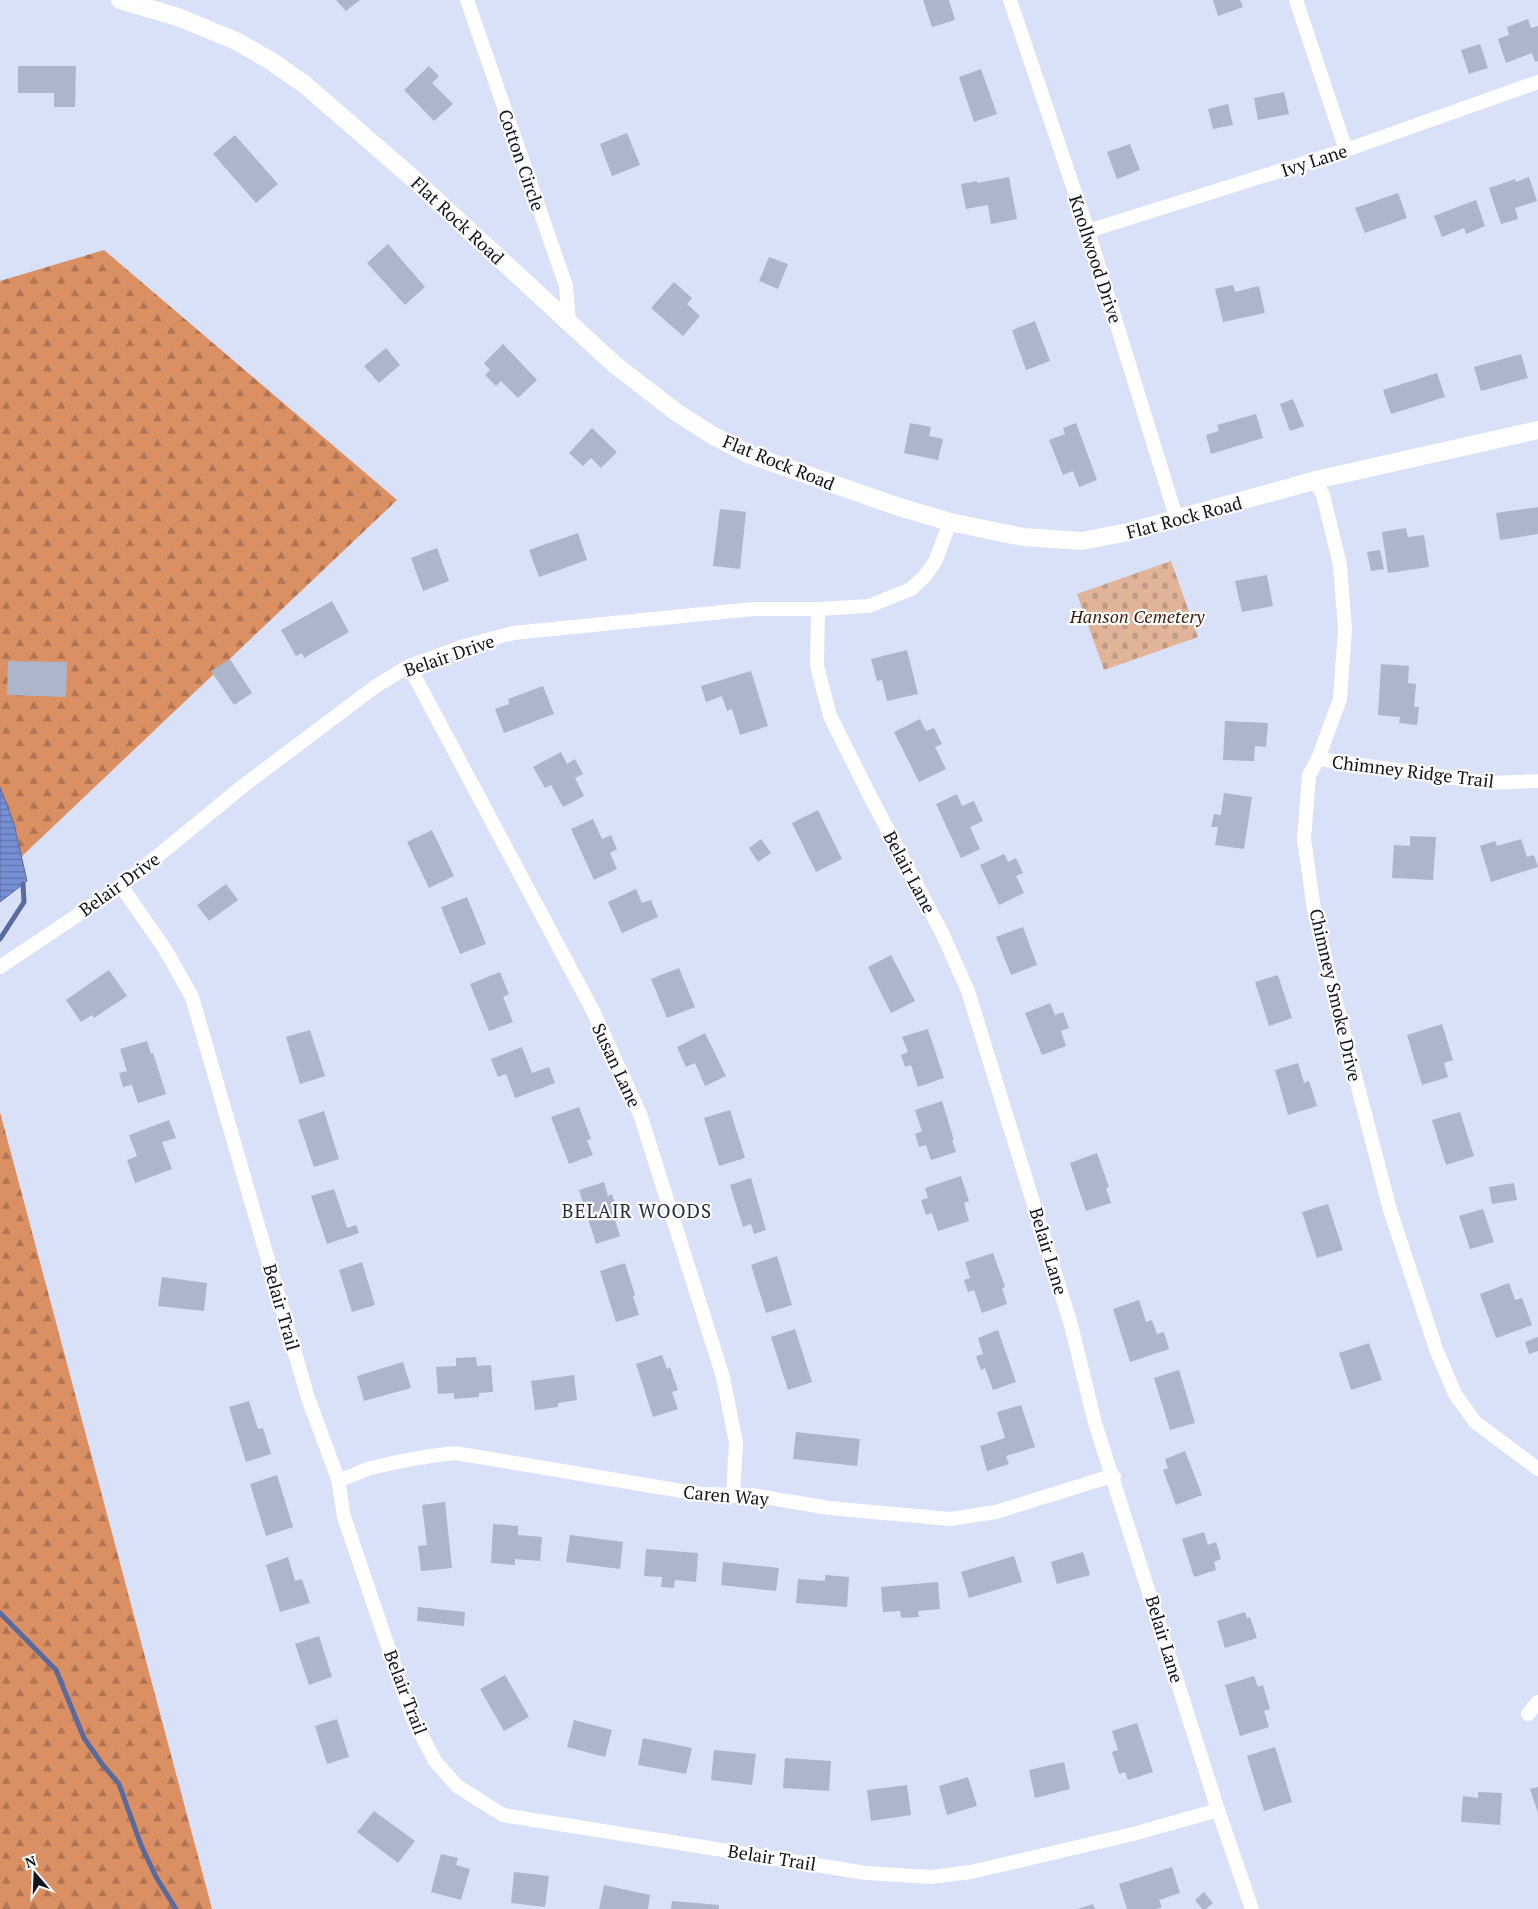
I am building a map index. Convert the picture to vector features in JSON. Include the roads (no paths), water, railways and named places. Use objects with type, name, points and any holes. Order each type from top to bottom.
[{"type":"street","name":"Flat Rock Road","points":[[120,0],[178,16],[236,41],[271,61],[304,84],[409,175],[614,364],[676,412],[748,454],[896,506],[950,522],[1023,536],[1082,541],[1177,520],[1320,479],[1538,430]]},
{"type":"street","name":"Cotton Circle","points":[[467,0],[566,286],[569,322]]},
{"type":"street","name":"Knollwood Drive","points":[[1010,0],[1088,231],[1177,520]]},
{"type":"street","points":[[1296,0],[1346,150]]},
{"type":"street","name":"Ivy Lane","points":[[1088,231],[1346,150],[1538,82]]},
{"type":"street","name":"Chimney Smoke Drive","points":[[1320,479],[1317,484],[1323,495],[1340,565],[1345,629],[1340,699],[1318,759],[1309,775],[1304,839],[1314,908],[1334,995],[1390,1210],[1436,1349],[1455,1394],[1475,1422],[1538,1469]]},
{"type":"street","name":"Belair Drive","points":[[0,967],[121,886],[243,786],[376,686],[409,666],[464,646],[513,633],[753,609],[818,609],[869,606],[911,589],[924,577],[936,562],[950,522]]},
{"type":"street","name":"Belair Lane","points":[[818,609],[818,666],[830,716],[944,935],[968,991],[1071,1325],[1095,1423],[1114,1477],[1218,1810],[1252,1909]]},
{"type":"street","name":"Susan Lane","points":[[409,666],[593,1011],[640,1114],[722,1377],[736,1443],[733,1496]]},
{"type":"street","name":"Chimney Ridge Trail","points":[[1318,759],[1488,783],[1538,781]]},
{"type":"street","name":"Belair Trail","points":[[121,886],[165,949],[192,997],[308,1398],[338,1479],[344,1517],[412,1718],[435,1761],[457,1786],[503,1815],[866,1873],[931,1877],[970,1872],[1133,1834],[1218,1810]]},
{"type":"street","name":"Caren Way","points":[[338,1479],[345,1479],[368,1469],[424,1456],[455,1454],[700,1494],[752,1495],[830,1508],[950,1519],[996,1512],[1105,1478],[1114,1477]]},
{"type":"street","points":[[1528,1714],[1538,1702]]},
{"type":"water","points":[[0,787],[14,824],[27,881],[0,902]]},
{"type":"waterway","points":[[0,939],[24,902],[23,884]]},
{"type":"waterway","points":[[0,1613],[56,1670],[84,1738],[119,1784],[141,1845],[156,1877],[176,1909]]},
{"type":"district","name":"BELAIR WOODS","points":[[637,1210]]},
{"type":"park label","name":"Hanson Cemetery","points":[[1137,616]]}]
